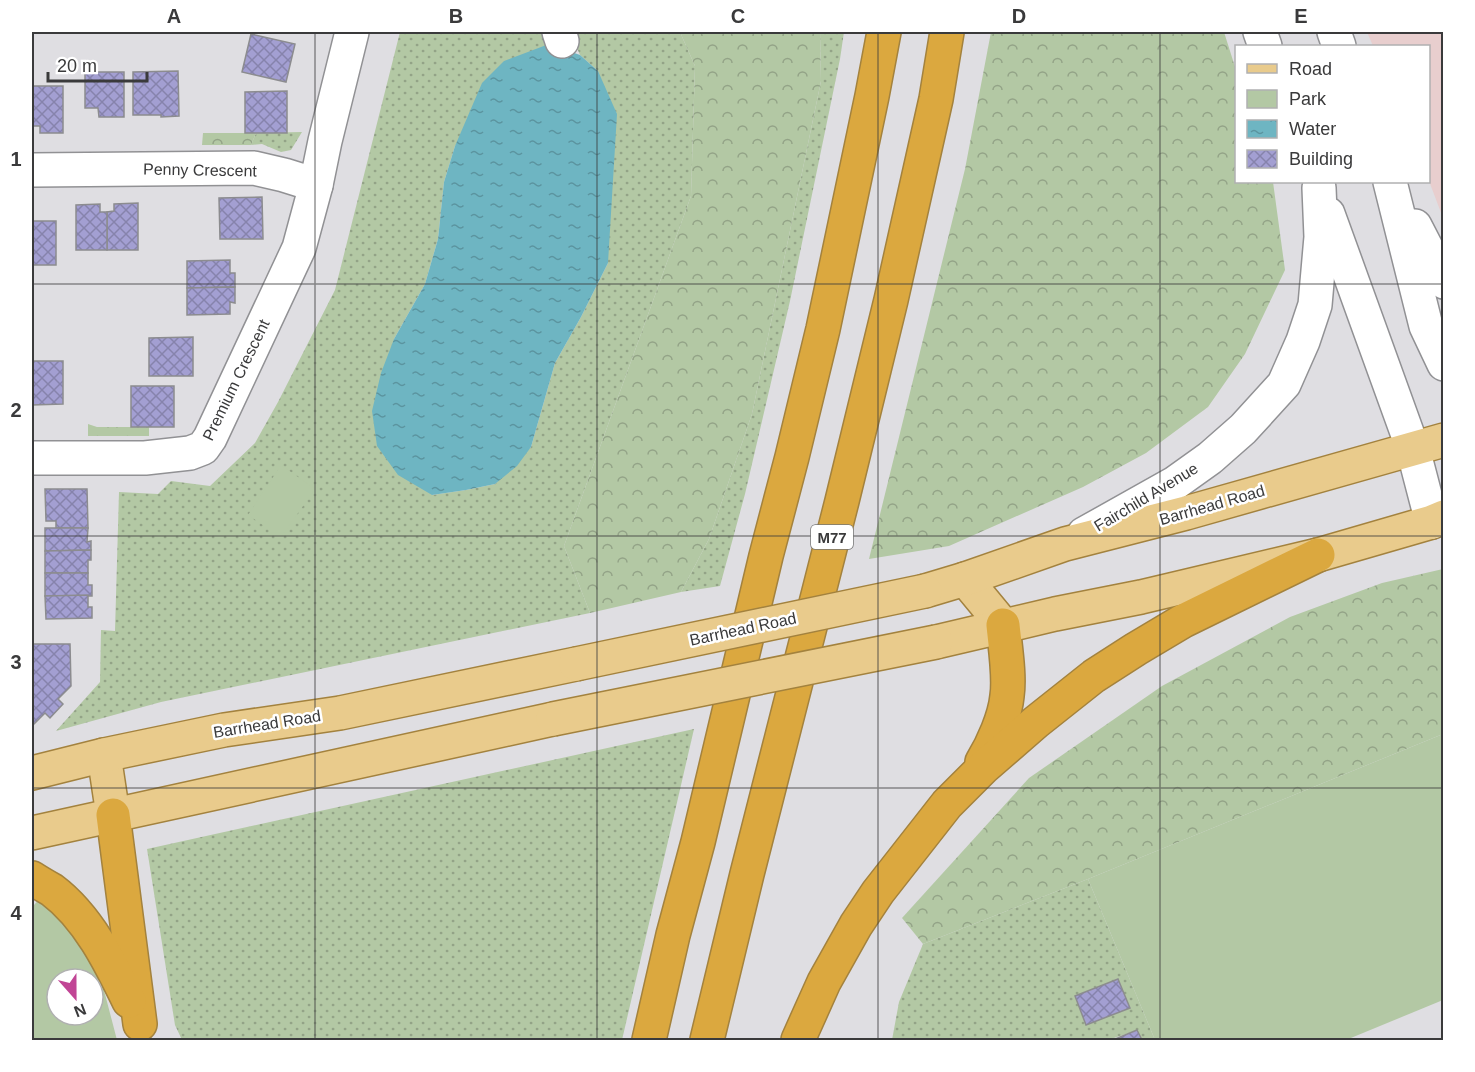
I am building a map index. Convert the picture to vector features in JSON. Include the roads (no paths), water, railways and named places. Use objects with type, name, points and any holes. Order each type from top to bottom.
[{"type":"highway","points":[[649,1041],[673,935],[698,842],[820,340],[868,119],[884,32]]},
{"type":"highway","name":"M77","points":[[707,1041],[891,300],[936,99],[947,32]]},
{"type":"highway","points":[[947,804],[1011,743],[1094,676],[1183,621],[1318,555]]},
{"type":"highway","points":[[798,1041],[824,982],[856,925],[878,892],[983,760],[999,727],[1007,696],[1007,663],[1003,625]]},
{"type":"highway","points":[[113,815],[143,1032]]},
{"type":"highway","points":[[32,878],[66,903],[91,933],[115,972],[143,1032]]},
{"type":"main road","name":"Barrhead Road","points":[[32,773],[104,755],[224,730],[340,714],[926,591],[1065,544],[1186,513],[1428,444]]},
{"type":"main road","points":[[32,833],[553,719],[936,642],[1003,625],[1141,597],[1318,555],[1438,520]]},
{"type":"main road","points":[[965,579],[1003,625]]},
{"type":"main road","points":[[104,755],[113,815]]},
{"type":"street","points":[[316,185],[352,32]]},
{"type":"street","name":"Penny Crescent","points":[[32,170],[254,168],[316,185]]},
{"type":"street","points":[[1391,183],[1426,326],[1443,364]]},
{"type":"street","points":[[1392,183],[1443,282]]},
{"type":"street","name":"Premium Crescent","points":[[32,458],[145,458],[190,453],[203,448],[210,438],[299,249],[316,185]]},
{"type":"street","name":"Fairchild Avenue","points":[[1318,185],[1428,444],[1438,520]]},
{"type":"street","name":"Fairchild Avenue","points":[[1065,544],[1175,483],[1210,458],[1243,429],[1284,384],[1304,340],[1315,305],[1321,237],[1318,185]]},
{"type":"water","points":[[549,44],[580,55],[598,71],[617,114],[608,263],[555,363],[531,447],[517,466],[495,484],[432,495],[398,475],[377,446],[372,411],[381,373],[394,339],[425,284],[438,239],[444,182],[455,146],[482,83],[504,61]]}]
